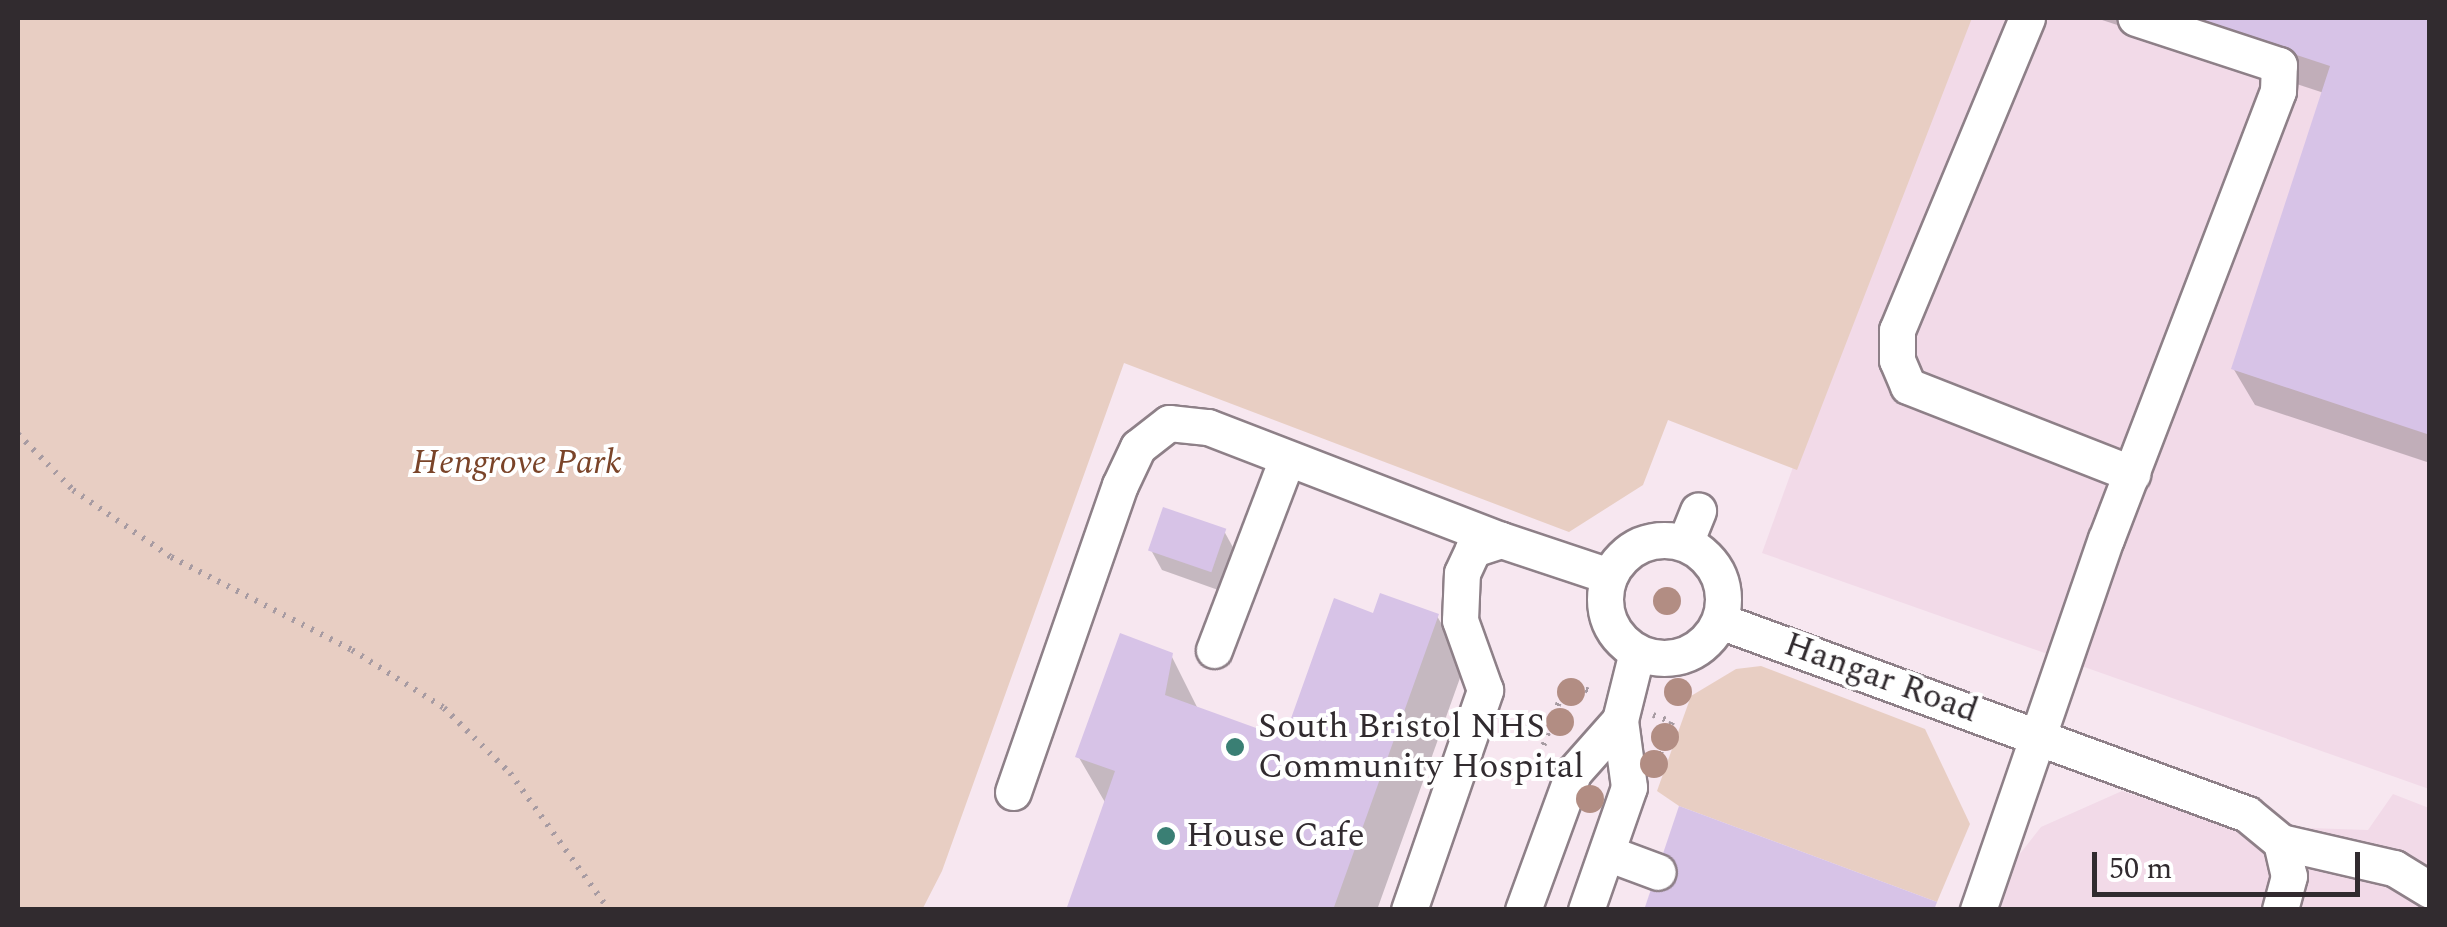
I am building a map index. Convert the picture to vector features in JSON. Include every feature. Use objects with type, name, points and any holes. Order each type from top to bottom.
[{"type":"street","points":[[2027,18],[1897,330],[1897,360],[1908,386],[2132,474]]},
{"type":"street","points":[[1978,910],[2132,474],[2229,228],[2278,90],[2279,64],[2136,18]]},
{"type":"street","points":[[1014,792],[1138,446],[1169,423],[1208,427],[1501,540],[1609,576]]},
{"type":"street","points":[[1214,650],[1287,459]]},
{"type":"street","points":[[1691,527],[1720,579],[1720,621],[1688,652],[1654,657],[1637,652],[1612,628],[1609,576],[1618,560],[1648,541],[1691,527]]},
{"type":"street","points":[[1409,910],[1485,690],[1460,620],[1462,573],[1473,549],[1501,540]]},
{"type":"street","name":"Hangar Road","points":[[1720,621],[2041,735],[2247,814],[2281,842]]},
{"type":"street","points":[[1586,910],[1629,788],[1620,720],[1637,652]]},
{"type":"street","points":[[1523,910],[1573,773],[1620,720]]},
{"type":"street","points":[[2280,909],[2289,876],[2281,842],[2394,868],[2430,890]]},
{"type":"street","points":[[1607,853],[1658,872]]},
{"type":"path","points":[[18,434],[74,490],[158,550],[383,667],[444,708],[510,773],[608,910]]},
{"type":"shaded area","points":[[1955,18],[2429,18],[2429,789],[1762,553]]},
{"type":"shaded area","points":[[2122,791],[2224,825],[2368,830],[2393,794],[2429,808],[2429,909],[1997,910],[2015,860],[2041,827]]},
{"type":"green space","name":"Hengrove Park","points":[[18,18],[1972,18],[1797,470],[1668,420],[1643,485],[1569,532],[1124,363],[942,871],[922,910],[18,909]]},
{"type":"green space","points":[[1761,666],[1925,729],[1970,824],[1937,902],[1679,806],[1657,791],[1691,696],[1736,669]]},
{"type":"building","points":[[2185,18],[2430,18],[2430,435],[2231,369],[2330,66]]},
{"type":"building","points":[[1163,507],[1226,529],[1211,572],[1148,550]]},
{"type":"building","name":"South Bristol NHS Community Hospital","points":[[1380,593],[1439,614],[1333,910],[1066,910],[1115,771],[1075,757],[1120,633],[1173,653],[1165,695],[1284,738],[1334,598],[1373,613]]},
{"type":"building","points":[[1679,806],[1937,902],[1934,910],[1644,910]]},
{"type":"place","name":"South Bristol NHS Community Hospital","points":[[1235,747]]},
{"type":"place","name":"House Cafe","points":[[1166,836]]}]
